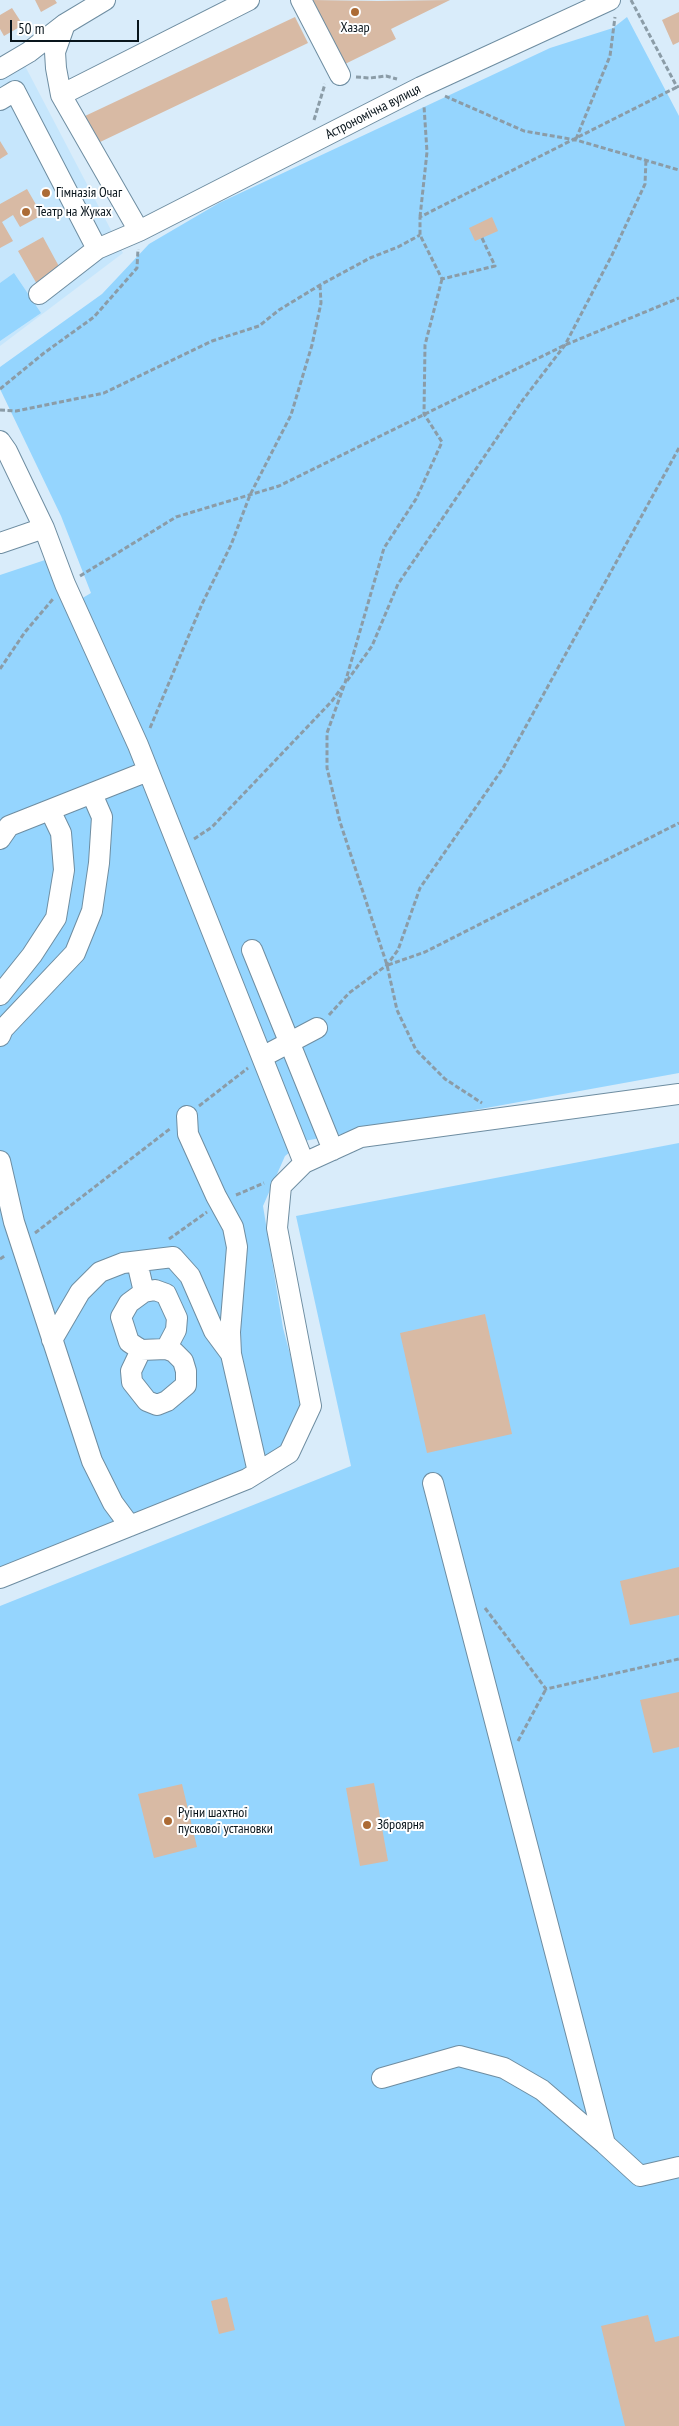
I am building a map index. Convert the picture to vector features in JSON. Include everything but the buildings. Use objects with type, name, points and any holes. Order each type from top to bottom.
[{"type":"street","points":[[0,69],[29,52],[65,24],[105,0]]},
{"type":"street","points":[[62,95],[250,0]]},
{"type":"street","points":[[301,0],[340,75]]},
{"type":"street","name":"Астрономічна вулиця","points":[[39,294],[97,250],[139,231],[421,87],[613,7]]},
{"type":"street","points":[[65,24],[55,52],[56,68],[62,95],[139,231]]},
{"type":"street","points":[[0,100],[15,91],[97,250]]},
{"type":"street","points":[[0,441],[7,451],[44,528],[66,584],[138,745],[304,1163]]},
{"type":"street","points":[[0,543],[44,528]]},
{"type":"street","points":[[0,838],[9,826],[148,771]]},
{"type":"street","points":[[0,1036],[9,1023],[75,953],[92,911],[99,863],[102,817],[92,794]]},
{"type":"street","points":[[0,996],[32,955],[56,918],[64,870],[62,833],[50,810]]},
{"type":"street","points":[[252,950],[333,1150]]},
{"type":"street","points":[[262,1057],[289,1041],[317,1028]]},
{"type":"street","points":[[0,1578],[247,1479],[289,1453],[311,1406],[277,1228],[281,1186],[304,1163],[361,1137],[679,1094]]},
{"type":"street","points":[[187,1116],[188,1134],[232,1227],[237,1247],[230,1332],[231,1354],[258,1472]]},
{"type":"street","points":[[0,1161],[22,1244],[92,1461],[113,1503],[130,1526]]},
{"type":"street","points":[[52,1340],[80,1292],[100,1272],[122,1263],[173,1258],[190,1276],[214,1331],[231,1354]]},
{"type":"street","points":[[137,1262],[144,1292]]},
{"type":"street","points":[[141,1350],[131,1371],[132,1382],[147,1401],[157,1405],[167,1401],[186,1385],[186,1371],[183,1361],[174,1352],[166,1349],[141,1350],[129,1342],[121,1317],[129,1303],[144,1292],[156,1290],[166,1294],[177,1318],[176,1330],[166,1349]]},
{"type":"street","points":[[434,1483],[604,2144]]},
{"type":"street","points":[[382,2078],[459,2056],[504,2068],[542,2090],[640,2176],[679,2167]]},
{"type":"path","points":[[420,217],[576,140],[678,86],[631,0]]},
{"type":"path","points":[[576,140],[610,56],[613,7]]},
{"type":"path","points":[[304,147],[318,111],[324,85],[340,75],[370,78],[386,76],[421,87],[524,130],[576,140],[679,170]]},
{"type":"path","points":[[421,87],[427,152],[420,234],[442,279],[425,345],[424,414],[442,442],[416,499],[384,548],[346,683],[327,733],[327,768],[340,822],[387,965],[397,1010],[416,1050],[445,1079],[508,1117]]},
{"type":"path","points":[[180,850],[212,827],[332,701],[372,646],[398,584],[522,400],[565,345],[612,255],[645,184],[646,159]]},
{"type":"path","points":[[0,389],[44,353],[94,317],[131,275],[137,268],[139,231]]},
{"type":"path","points":[[0,410],[16,411],[104,393],[212,341],[259,326],[279,310],[320,285],[370,258],[398,247],[420,234]]},
{"type":"path","points":[[442,279],[495,266],[482,238]]},
{"type":"path","points":[[138,745],[154,723],[202,604],[231,545],[250,495],[291,415],[312,345],[321,303],[320,285]]},
{"type":"path","points":[[0,669],[24,632],[66,584],[176,517],[279,486],[565,345],[679,298]]},
{"type":"path","points":[[317,1028],[349,993],[387,965],[398,950],[420,888],[503,768],[679,448]]},
{"type":"path","points":[[387,965],[425,952],[679,823]]},
{"type":"path","points":[[0,1260],[262,1057]]},
{"type":"path","points":[[480,1601],[546,1688]]},
{"type":"path","points":[[506,1764],[546,1688],[679,1659]]},
{"type":"shaded area","points":[[627,17],[679,116],[679,1073],[304,1141],[285,1156],[263,1206],[283,1328],[303,1403],[289,1440],[273,1457],[236,1478],[0,1571],[0,575],[48,559],[69,606],[91,593],[61,516],[0,389],[0,367],[102,294],[149,244],[219,203],[550,48],[613,28]]},
{"type":"shaded area","name":"Гімназія Очаг","points":[[24,64],[123,253],[0,346],[0,77]]},
{"type":"shaded area","points":[[14,273],[41,313],[0,341],[0,283]]},
{"type":"shaded area","points":[[679,1143],[679,2426],[0,2426],[0,1606],[351,1466],[296,1216]]},
{"type":"place","name":"Хазар","points":[[355,12]]},
{"type":"place","name":"Гімназія Очаг","points":[[46,193]]},
{"type":"place","name":"Театр на Жуках","points":[[26,212]]},
{"type":"place","name":"Руїни шахтної пускової установки","points":[[168,1821]]},
{"type":"place","name":"Зброярня","points":[[367,1825]]}]
